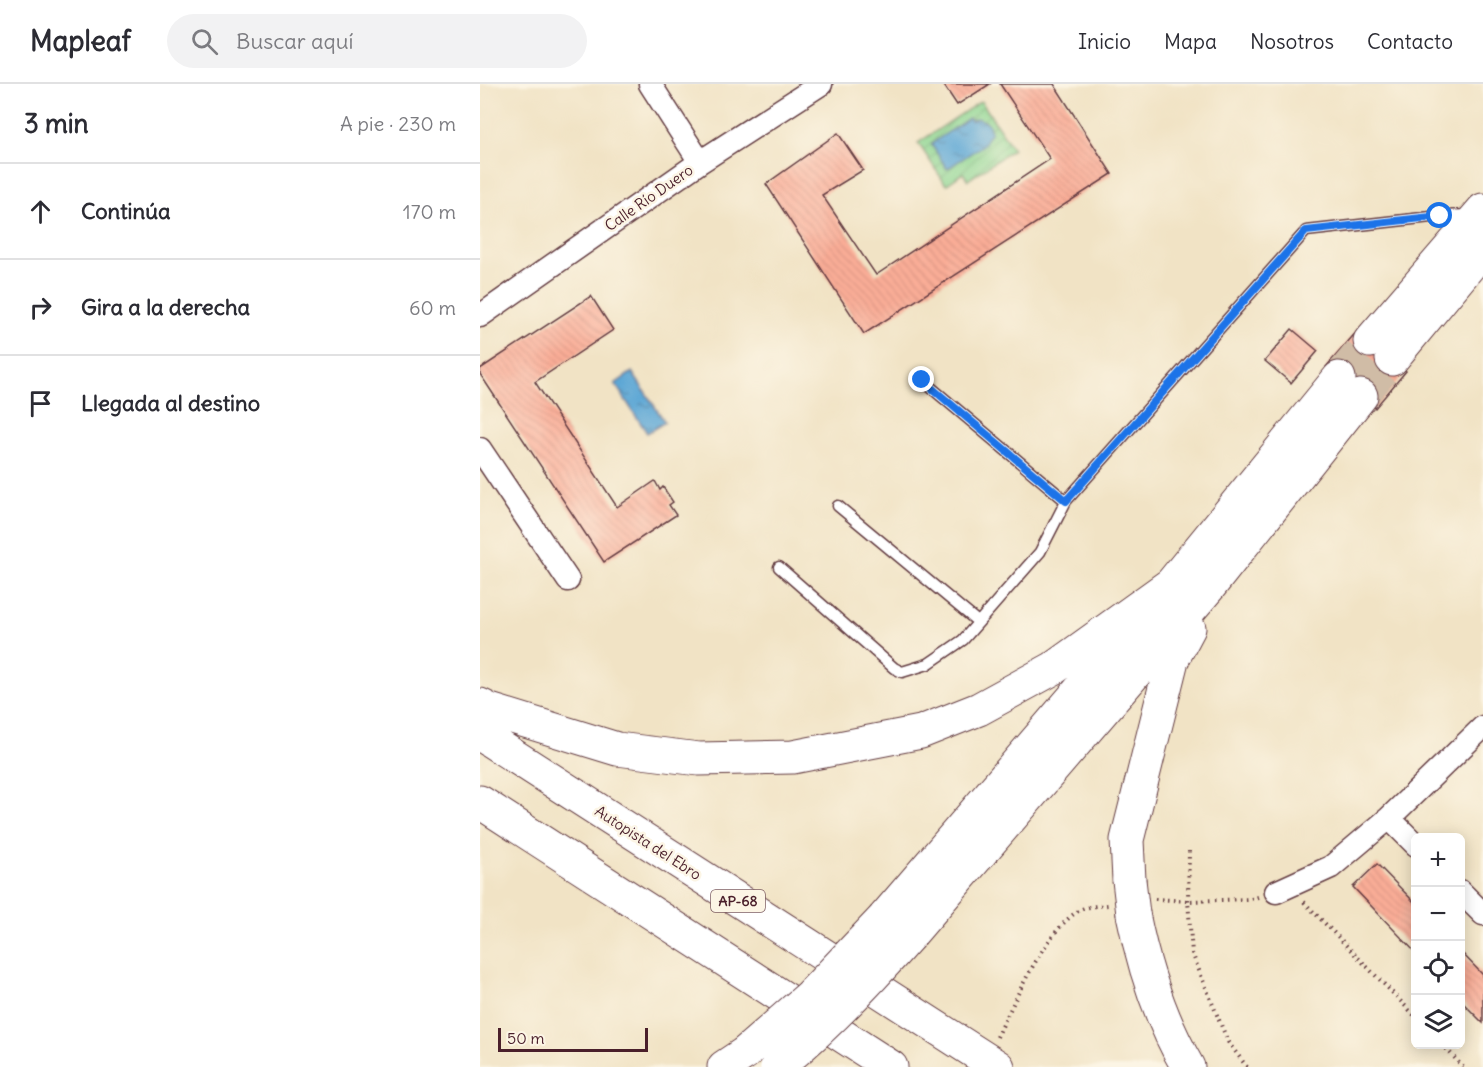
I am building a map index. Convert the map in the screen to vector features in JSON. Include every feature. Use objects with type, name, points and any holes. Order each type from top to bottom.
[{"type":"highway","points":[[1481,212],[1381,350],[1483,249]]},
{"type":"highway","points":[[734,1060],[897,926],[1210,586],[1350,387],[1171,584],[897,926],[876,974],[839,1012],[777,1067]]},
{"type":"highway","points":[[480,705],[617,749],[699,759],[793,757],[921,732],[979,710],[1054,668],[1171,584]]},
{"type":"highway","points":[[1188,1067],[1159,1010],[1148,978],[1130,899],[1127,840],[1172,660],[1210,586]]},
{"type":"highway","name":"Autopista del Ebro","points":[[480,734],[997,1052]]},
{"type":"highway","points":[[480,802],[891,1067]]},
{"type":"highway","points":[[480,824],[744,994],[876,1067]]},
{"type":"street","points":[[650,84],[700,162]]},
{"type":"street","name":"Calle Río Duero","points":[[480,316],[700,162],[821,84]]},
{"type":"street","points":[[480,449],[568,580]]},
{"type":"street","points":[[1283,889],[1331,867],[1389,818],[1483,727]]},
{"type":"street","points":[[1389,818],[1411,840]]},
{"type":"street","points":[[1465,895],[1483,914]]},
{"type":"lane","points":[[779,567],[894,668],[902,672],[928,664],[963,640],[1040,552],[1066,501],[1306,231],[1481,212]]},
{"type":"lane","points":[[922,380],[1066,501]]},
{"type":"lane","points":[[838,506],[978,622]]},
{"type":"path","points":[[1189,851],[1188,901],[1192,952],[1228,1042],[1247,1067]]},
{"type":"path","points":[[997,1052],[1024,983],[1044,948],[1081,909],[1130,899],[1188,901],[1251,899],[1283,889],[1411,1012]]},
{"type":"path","points":[[1447,1049],[1463,1067]]},
{"type":"green space","points":[[981,101],[1013,149],[968,180],[963,173],[946,185],[918,143]]},
{"type":"water","points":[[969,118],[971,120],[978,118],[988,123],[991,132],[986,143],[947,169],[931,144]]},
{"type":"water","points":[[632,372],[665,422],[647,433],[615,384]]},
{"type":"building","points":[[943,84],[990,84],[957,105]]},
{"type":"building","points":[[1000,84],[1054,84],[1112,174],[864,334],[766,184],[838,133],[863,170],[822,195],[876,275],[1050,159]]},
{"type":"building","points":[[591,296],[613,330],[535,382],[617,507],[655,481],[660,490],[663,487],[673,502],[669,505],[676,515],[604,562],[480,374],[480,369]]},
{"type":"building","points":[[1292,329],[1318,351],[1291,383],[1265,361]]},
{"type":"building","points":[[1358,330],[1406,371],[1375,408],[1326,367]]},
{"type":"building","points":[[1377,864],[1411,899],[1411,948],[1353,887]]},
{"type":"building","points":[[1465,956],[1483,975],[1483,1023],[1465,1005]]},
{"type":"tunnel","points":[[1339,378],[1370,341]]},
{"type":"tunnel","points":[[1361,396],[1392,359]]},
{"type":"route","points":[[922,380],[1066,501],[1306,231],[1440,216]]}]
